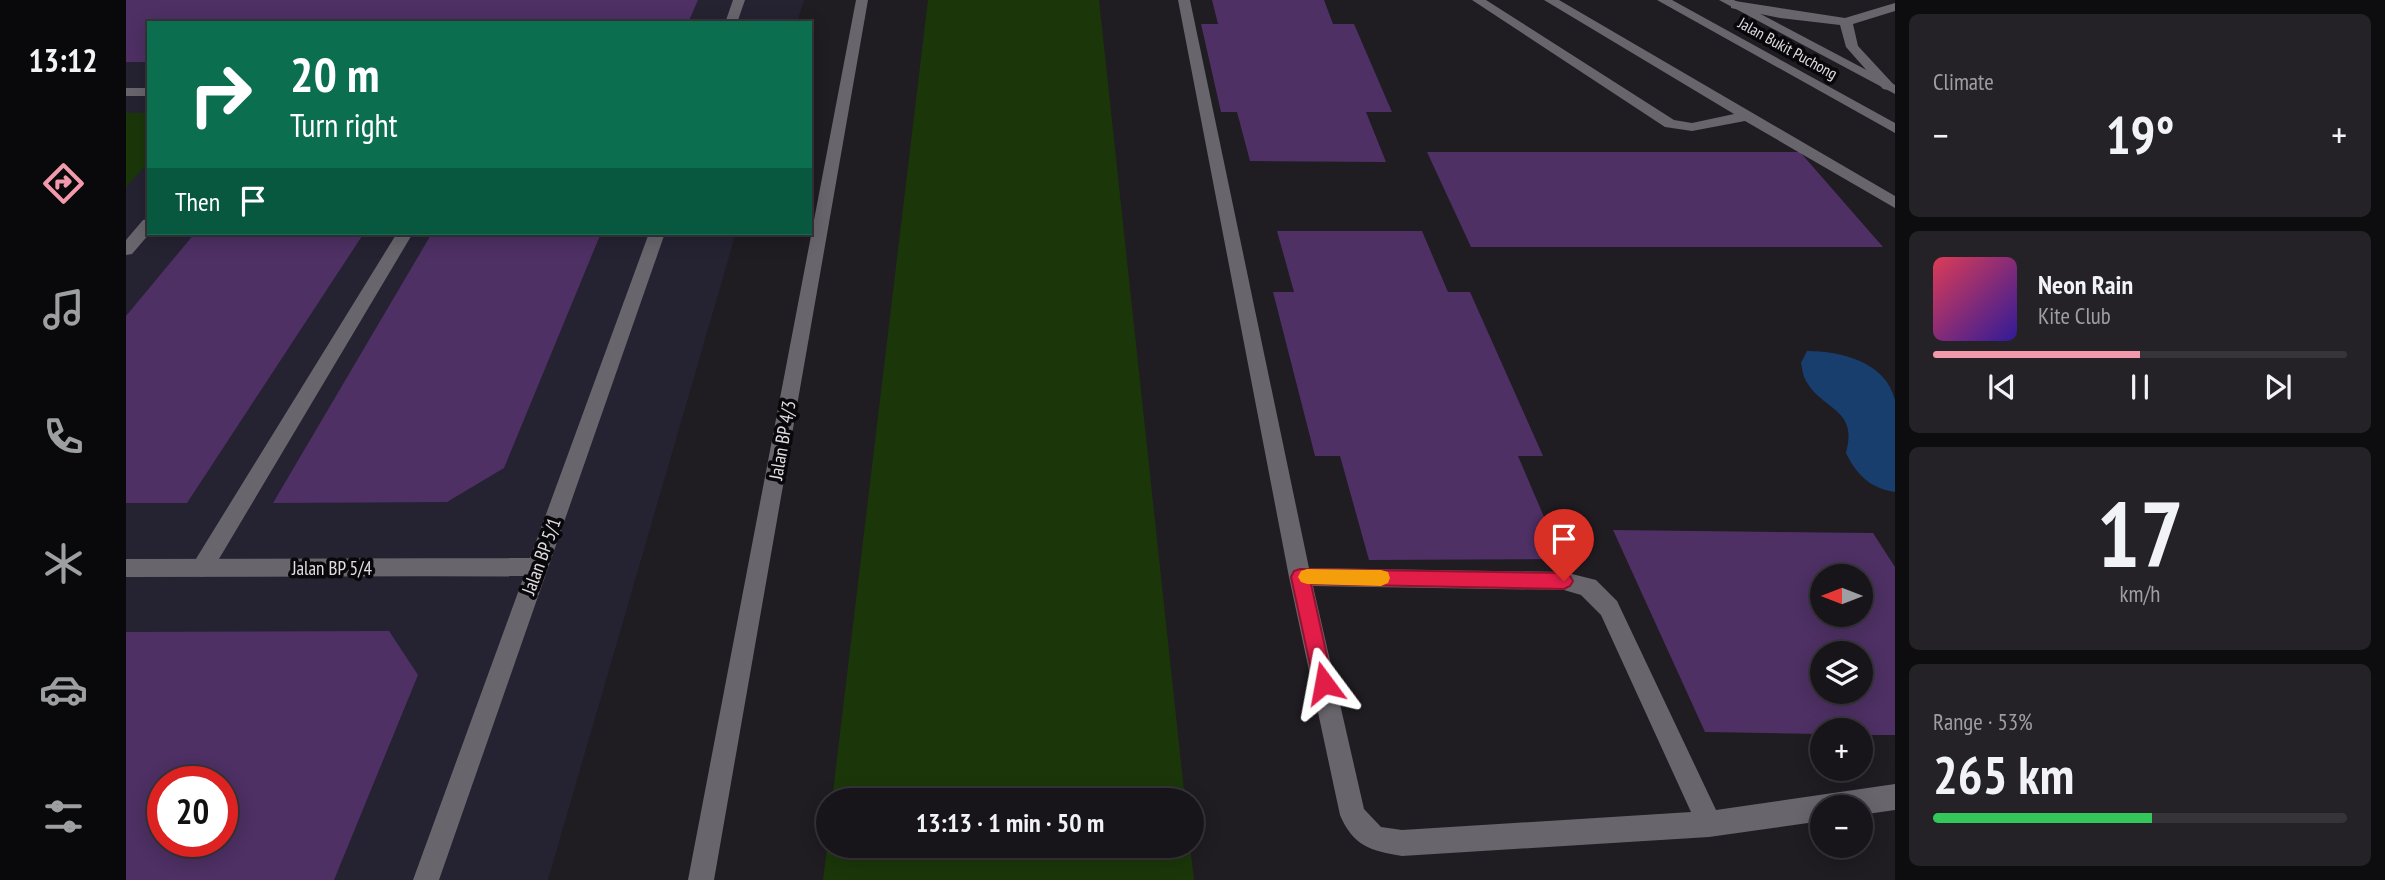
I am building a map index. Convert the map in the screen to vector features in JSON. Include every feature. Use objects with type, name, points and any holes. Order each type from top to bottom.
[{"type":"street","points":[[732,21],[739,0]]},
{"type":"street","name":"Jalan BP 4/3","points":[[701,880],[862,0]]},
{"type":"street","points":[[1184,0],[1300,577],[1353,815],[1374,839],[1402,843],[1709,824],[1810,809]]},
{"type":"street","points":[[1478,0],[1670,124],[1692,127],[1747,116]]},
{"type":"street","points":[[1550,0],[1895,203]]},
{"type":"street","name":"Jalan Bukit Puchong","points":[[1663,0],[1895,129]]},
{"type":"street","points":[[1730,2],[1780,14],[1846,22],[1893,10]]},
{"type":"street","name":"Jalan Bukit Puchong","points":[[1730,2],[1891,88]]},
{"type":"street","points":[[1846,22],[1852,47],[1891,88]]},
{"type":"street","points":[[126,92],[147,92]]},
{"type":"street","points":[[126,250],[147,227]]},
{"type":"street","points":[[202,568],[404,235]]},
{"type":"street","name":"Jalan BP 5/1","points":[[426,880],[655,235]]},
{"type":"street","name":"Jalan BP 5/4","points":[[126,568],[538,567]]},
{"type":"street","points":[[1300,577],[1564,581],[1588,587],[1609,608],[1709,824]]},
{"type":"street","points":[[1873,800],[1895,797]]},
{"type":"shaded area","points":[[126,0],[804,0],[798,21],[147,21],[147,235],[735,235],[548,880],[126,880]]},
{"type":"green space","points":[[928,0],[1099,0],[1184,788],[833,788]]},
{"type":"green space","points":[[126,113],[147,113],[147,164],[126,187]]},
{"type":"green space","points":[[826,858],[1191,858],[1194,880],[823,880]]},
{"type":"water","points":[[1807,351],[1834,353],[1860,361],[1882,376],[1890,387],[1895,400],[1895,492],[1872,484],[1850,461],[1846,453],[1849,438],[1843,418],[1820,398],[1804,377],[1801,363]]},
{"type":"building","points":[[126,0],[698,0],[689,21],[147,21],[147,62],[126,62]]},
{"type":"building","points":[[1212,0],[1324,0],[1333,24],[1354,24],[1392,112],[1366,112],[1386,162],[1250,161],[1237,112],[1221,112],[1201,24],[1218,24]]},
{"type":"building","points":[[1427,152],[1800,152],[1883,247],[1471,247]]},
{"type":"building","points":[[1277,231],[1422,231],[1448,292],[1470,292],[1543,456],[1518,456],[1562,559],[1369,560],[1340,456],[1315,456],[1273,292],[1294,292]]},
{"type":"building","points":[[193,235],[363,235],[187,503],[126,503],[126,316]]},
{"type":"building","points":[[431,235],[600,235],[504,468],[447,502],[273,503]]},
{"type":"building","points":[[1613,530],[1873,533],[1895,567],[1895,735],[1873,735],[1873,718],[1810,718],[1810,734],[1705,732]]},
{"type":"building","points":[[389,631],[418,675],[334,880],[126,880],[126,632]]},
{"type":"slow traffic","points":[[1307,577],[1381,578]]},
{"type":"route","points":[[1324,683],[1300,577],[1564,581]]}]
